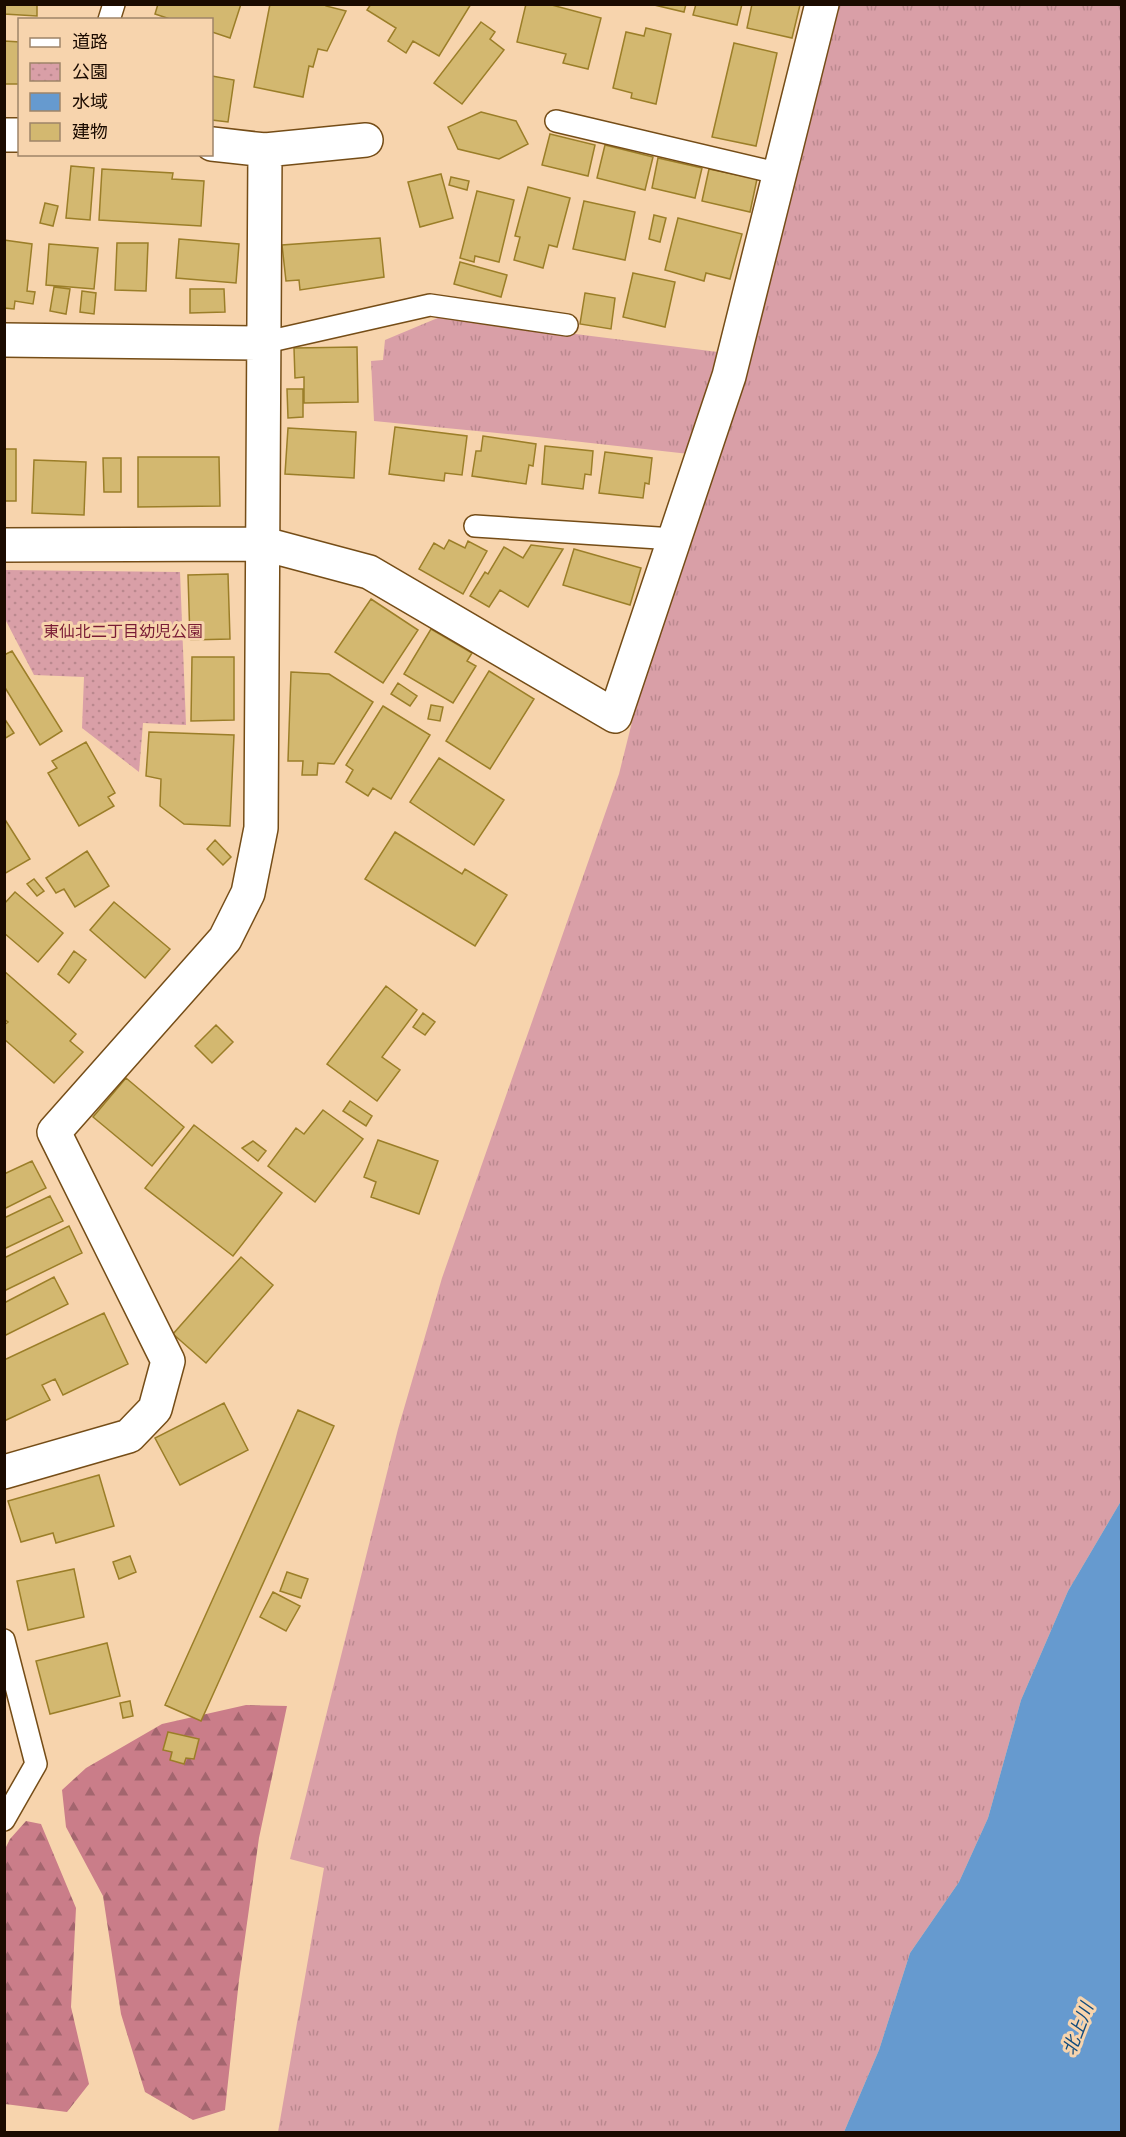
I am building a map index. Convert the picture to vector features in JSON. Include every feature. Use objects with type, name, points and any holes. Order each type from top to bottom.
[{"type":"street","points":[[4,545],[264,544],[369,572],[615,716],[729,376],[822,4]]},
{"type":"street","points":[[213,144],[265,150],[366,140]]},
{"type":"street","points":[[4,1472],[129,1436],[155,1409],[168,1361],[54,1132],[225,939],[248,893],[261,828],[264,544],[262,343],[265,150]]},
{"type":"street","points":[[4,340],[262,343]]},
{"type":"lane","points":[[556,121],[781,174]]},
{"type":"lane","points":[[262,343],[430,305],[567,325]]},
{"type":"lane","points":[[475,525],[674,539]]},
{"type":"lane","points":[[4,1640],[36,1764],[4,1820]]},
{"type":"green space","points":[[838,5],[1121,5],[1121,1501],[1068,1591],[1021,1700],[988,1818],[959,1882],[910,1953],[879,2050],[844,2132],[278,2132],[324,1868],[290,1859],[398,1429],[442,1278],[619,774],[640,690],[741,388]]},
{"type":"green space","points":[[440,317],[718,352],[689,454],[374,421],[371,361],[383,360],[385,340]]},
{"type":"green space","name":"東仙北二丁目幼児公園","points":[[6,570],[180,572],[186,725],[143,723],[139,772],[82,728],[84,677],[34,675],[5,619]]},
{"type":"green space","points":[[246,1705],[287,1706],[259,1838],[239,1980],[225,2110],[193,2120],[145,2092],[121,2014],[103,1896],[66,1827],[62,1790],[86,1768],[162,1724]]},
{"type":"green space","points":[[26,1821],[41,1824],[76,1908],[71,2007],[89,2084],[67,2112],[5,2104],[5,1849],[10,1839]]},
{"type":"water","name":"北上川","points":[[1121,1501],[1121,2132],[844,2132],[879,2050],[910,1953],[959,1882],[988,1818],[1021,1700],[1068,1591]]},
{"type":"building","points":[[4,4],[37,4],[37,16],[4,14]]},
{"type":"building","points":[[158,4],[241,4],[230,38],[213,32],[213,18],[167,18],[155,14]]},
{"type":"building","points":[[270,4],[326,4],[326,6],[346,11],[327,51],[318,49],[313,67],[309,66],[303,97],[254,87]]},
{"type":"building","points":[[371,4],[471,4],[439,56],[413,41],[406,53],[388,41],[396,28],[367,10]]},
{"type":"building","points":[[526,4],[548,4],[601,18],[588,69],[563,63],[566,54],[517,42]]},
{"type":"building","points":[[650,4],[686,4],[684,12]]},
{"type":"building","points":[[696,4],[742,4],[737,25],[693,15]]},
{"type":"building","points":[[752,4],[800,5],[792,38],[747,28]]},
{"type":"building","points":[[481,22],[495,32],[490,39],[504,50],[462,104],[434,83]]},
{"type":"building","points":[[646,28],[671,34],[656,104],[631,98],[632,93],[613,88],[626,32],[644,36]]},
{"type":"building","points":[[4,41],[18,42],[18,84],[4,84]]},
{"type":"building","points":[[734,43],[777,53],[756,146],[712,137]]},
{"type":"building","points":[[213,76],[234,80],[228,122],[213,120]]},
{"type":"building","points":[[481,112],[516,121],[528,144],[499,159],[458,149],[448,127]]},
{"type":"building","points":[[550,134],[595,145],[588,176],[542,165]]},
{"type":"building","points":[[605,145],[653,157],[645,190],[597,178]]},
{"type":"building","points":[[658,158],[702,168],[695,198],[652,188]]},
{"type":"building","points":[[71,166],[94,168],[90,220],[66,218]]},
{"type":"building","points":[[102,169],[173,173],[172,179],[204,181],[201,226],[99,220]]},
{"type":"building","points":[[709,169],[757,179],[750,212],[702,201]]},
{"type":"building","points":[[441,174],[453,218],[420,227],[408,182]]},
{"type":"building","points":[[451,177],[469,181],[467,190],[449,185]]},
{"type":"building","points":[[528,187],[570,198],[557,247],[549,245],[543,268],[514,260],[520,237],[515,236]]},
{"type":"building","points":[[477,191],[514,200],[499,262],[475,256],[474,262],[460,258]]},
{"type":"building","points":[[584,201],[635,212],[625,260],[573,249]]},
{"type":"building","points":[[45,203],[58,206],[53,226],[40,223]]},
{"type":"building","points":[[654,215],[666,218],[660,242],[649,239]]},
{"type":"building","points":[[678,218],[742,234],[730,279],[706,273],[704,281],[665,270]]},
{"type":"building","points":[[380,238],[384,277],[300,290],[299,280],[286,281],[282,245]]},
{"type":"building","points":[[179,239],[239,244],[236,283],[176,278]]},
{"type":"building","points":[[4,240],[32,244],[27,291],[35,292],[33,304],[15,301],[14,309],[4,308]]},
{"type":"building","points":[[117,243],[148,243],[146,291],[115,290]]},
{"type":"building","points":[[49,244],[98,248],[94,289],[46,285]]},
{"type":"building","points":[[460,262],[507,275],[501,297],[454,284]]},
{"type":"building","points":[[633,273],[675,282],[665,327],[623,317]]},
{"type":"building","points":[[54,287],[70,289],[66,314],[50,311]]},
{"type":"building","points":[[190,289],[224,289],[225,312],[190,313]]},
{"type":"building","points":[[82,291],[96,293],[94,314],[80,312]]},
{"type":"building","points":[[585,293],[615,298],[611,329],[580,324]]},
{"type":"building","points":[[357,347],[358,402],[304,403],[304,377],[295,378],[294,348]]},
{"type":"building","points":[[287,389],[303,389],[303,417],[288,418]]},
{"type":"building","points":[[395,427],[467,436],[462,475],[445,473],[444,481],[389,474]]},
{"type":"building","points":[[288,428],[356,432],[354,478],[285,474]]},
{"type":"building","points":[[483,436],[536,444],[533,466],[529,465],[526,484],[472,476],[476,451],[481,451]]},
{"type":"building","points":[[545,446],[593,451],[591,475],[585,474],[583,489],[542,484]]},
{"type":"building","points":[[4,449],[16,449],[16,501],[4,501]]},
{"type":"building","points":[[605,452],[652,458],[649,484],[645,483],[643,498],[599,493]]},
{"type":"building","points":[[138,457],[219,457],[220,506],[138,507]]},
{"type":"building","points":[[103,458],[121,458],[121,492],[104,492]]},
{"type":"building","points":[[34,460],[86,462],[84,515],[32,513]]},
{"type":"building","points":[[449,540],[465,548],[468,541],[487,551],[463,594],[419,569],[434,543],[444,549]]},
{"type":"building","points":[[531,545],[563,549],[528,607],[500,590],[489,607],[470,596],[485,572],[488,574],[504,547],[523,558]]},
{"type":"building","points":[[574,549],[641,568],[630,605],[563,585]]},
{"type":"building","points":[[228,574],[230,639],[190,640],[188,575]]},
{"type":"building","points":[[371,599],[418,630],[383,683],[335,652]]},
{"type":"building","points":[[431,629],[472,653],[467,661],[476,666],[453,703],[404,674]]},
{"type":"building","points":[[12,651],[62,731],[40,745],[4,686],[4,655]]},
{"type":"building","points":[[192,657],[234,657],[234,720],[191,721]]},
{"type":"building","points":[[489,671],[534,699],[490,769],[446,741]]},
{"type":"building","points":[[291,672],[329,674],[373,702],[334,764],[318,763],[317,775],[302,775],[303,761],[288,761]]},
{"type":"building","points":[[398,683],[417,696],[410,706],[391,694]]},
{"type":"building","points":[[431,705],[443,707],[440,721],[428,719]]},
{"type":"building","points":[[383,706],[430,735],[391,799],[373,788],[368,796],[346,782],[353,770],[346,765]]},
{"type":"building","points":[[4,718],[14,733],[4,739]]},
{"type":"building","points":[[149,732],[234,735],[230,826],[184,824],[160,806],[161,779],[146,776]]},
{"type":"building","points":[[86,742],[115,793],[108,797],[114,806],[79,826],[48,773],[57,768],[52,761]]},
{"type":"building","points":[[439,758],[504,800],[474,845],[410,802]]},
{"type":"building","points":[[4,818],[30,859],[4,874]]},
{"type":"building","points":[[395,832],[462,874],[465,869],[507,895],[475,946],[365,879]]},
{"type":"building","points":[[215,840],[231,857],[223,865],[207,849]]},
{"type":"building","points":[[87,851],[109,886],[75,907],[64,889],[56,893],[46,878]]},
{"type":"building","points":[[34,879],[44,891],[37,896],[27,884]]},
{"type":"building","points":[[15,892],[63,933],[38,962],[4,933],[4,904]]},
{"type":"building","points":[[114,902],[170,949],[145,978],[90,930]]},
{"type":"building","points":[[74,951],[86,960],[69,983],[58,974]]},
{"type":"building","points":[[4,971],[76,1034],[70,1041],[83,1052],[54,1083],[4,1039],[4,1025],[8,1022],[4,1019]]},
{"type":"building","points":[[386,986],[417,1010],[382,1057],[400,1070],[377,1101],[327,1064]]},
{"type":"building","points":[[423,1013],[435,1022],[425,1035],[413,1027]]},
{"type":"building","points":[[216,1025],[233,1042],[212,1063],[195,1046]]},
{"type":"building","points":[[126,1078],[184,1127],[152,1166],[93,1117]]},
{"type":"building","points":[[350,1101],[372,1116],[366,1126],[343,1111]]},
{"type":"building","points":[[323,1110],[363,1139],[315,1202],[268,1166],[296,1128],[304,1134]]},
{"type":"building","points":[[194,1125],[282,1193],[233,1256],[145,1188]]},
{"type":"building","points":[[378,1140],[438,1161],[419,1214],[371,1197],[376,1182],[364,1177]]},
{"type":"building","points":[[253,1141],[266,1151],[258,1161],[242,1148]]},
{"type":"building","points":[[32,1161],[46,1188],[4,1209],[4,1174]]},
{"type":"building","points":[[50,1196],[63,1221],[4,1249],[4,1218]]},
{"type":"building","points":[[69,1226],[82,1253],[4,1291],[4,1258]]},
{"type":"building","points":[[241,1257],[273,1285],[206,1363],[173,1334]]},
{"type":"building","points":[[54,1277],[68,1304],[4,1336],[4,1303]]},
{"type":"building","points":[[104,1313],[128,1364],[63,1395],[55,1379],[42,1385],[50,1400],[4,1421],[4,1360]]},
{"type":"building","points":[[224,1403],[248,1450],[180,1485],[155,1438]]},
{"type":"building","points":[[298,1410],[334,1426],[201,1721],[165,1705]]},
{"type":"building","points":[[99,1475],[114,1526],[56,1543],[53,1533],[21,1542],[8,1501]]},
{"type":"building","points":[[130,1556],[136,1572],[119,1579],[113,1562]]},
{"type":"building","points":[[74,1569],[84,1617],[28,1630],[17,1581]]},
{"type":"building","points":[[287,1572],[308,1579],[301,1598],[280,1591]]},
{"type":"building","points":[[273,1592],[300,1606],[286,1631],[260,1617]]},
{"type":"building","points":[[107,1643],[120,1696],[50,1714],[36,1661]]},
{"type":"building","points":[[130,1701],[133,1716],[123,1718],[120,1703]]},
{"type":"building","points":[[168,1732],[199,1739],[194,1759],[186,1758],[184,1764],[170,1760],[172,1752],[163,1750]]}]
